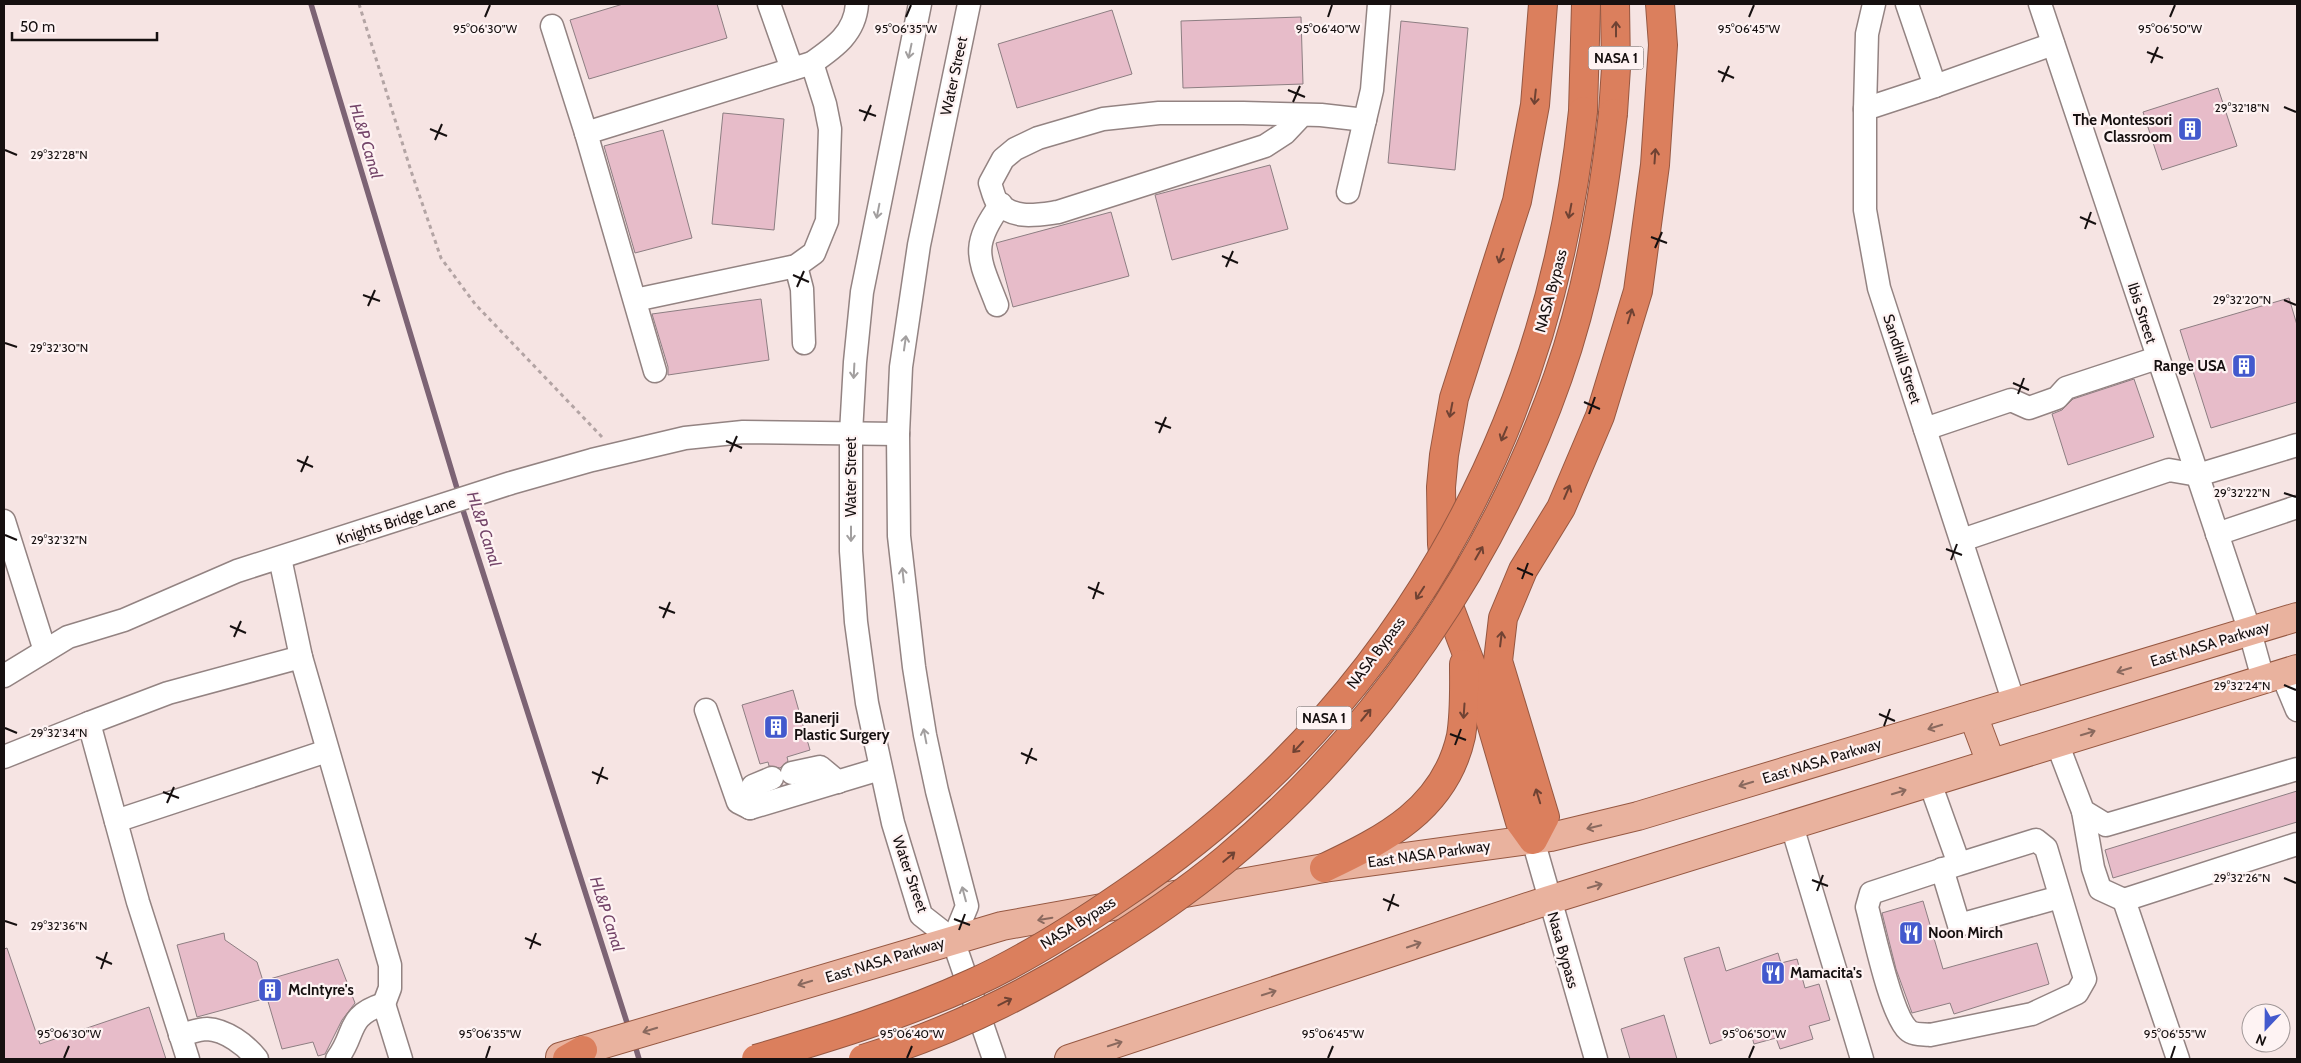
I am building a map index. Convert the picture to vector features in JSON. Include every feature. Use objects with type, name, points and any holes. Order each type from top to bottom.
[{"type":"highway","points":[[1543,4],[1535,105],[1517,201],[1494,278],[1461,372],[1454,398],[1444,455],[1441,520],[1444,575],[1450,609],[1485,702],[1520,822],[1533,840],[1545,817],[1498,661],[1504,618],[1523,570],[1561,508],[1600,416],[1638,291],[1655,165],[1663,45],[1660,4]]},
{"type":"highway","name":"NASA Bypass","points":[[756,1059],[871,1024],[942,996],[1014,962],[1080,924],[1140,884],[1202,837],[1281,765],[1336,705],[1400,623],[1438,564],[1487,472],[1510,421],[1532,360],[1560,260],[1575,187],[1584,111],[1586,4]]},
{"type":"highway","name":"NASA Bypass","points":[[862,1059],[920,1040],[1000,1005],[1060,972],[1142,922],[1227,858],[1278,813],[1334,754],[1393,682],[1442,613],[1487,540],[1518,477],[1548,405],[1571,336],[1592,256],[1605,182],[1616,68],[1615,4]]},
{"type":"highway","points":[[1324,868],[1377,843],[1394,831],[1426,804],[1448,772],[1460,737],[1463,718],[1463,645]]},
{"type":"main road","name":"East NASA Parkway","points":[[554,1059],[575,1055],[1002,926],[1324,868],[1533,840],[1638,816],[2297,617]]},
{"type":"main road","points":[[1069,1059],[1548,900],[2281,674]]},
{"type":"main road","points":[[1973,715],[1991,763]]},
{"type":"street","points":[[635,300],[796,266],[814,253],[827,221],[830,128],[826,104],[802,66],[769,4]]},
{"type":"street","points":[[586,133],[802,66],[836,46],[848,32],[856,18],[857,4]]},
{"type":"street","name":"Water Street","points":[[920,4],[862,292],[855,362],[851,433],[851,551],[856,622],[867,703],[893,823],[920,916],[953,940],[967,906],[931,763],[914,667],[899,536],[898,434],[902,367],[919,245],[969,4]]},
{"type":"street","points":[[1348,192],[1372,90],[1379,4]]},
{"type":"street","name":"Sandhill Street","points":[[1874,4],[1867,34],[1865,210],[1879,288],[2014,703]]},
{"type":"street","points":[[1907,4],[1935,86]]},
{"type":"street","name":"Ibis Street","points":[[2040,4],[2250,632],[2281,674],[2297,710]]},
{"type":"street","points":[[552,26],[586,133],[655,371]]},
{"type":"street","points":[[1865,109],[2053,44]]},
{"type":"street","points":[[1302,115],[1285,133],[1265,146],[1058,212],[1028,216],[1015,213],[996,201],[990,183],[1003,159],[1015,149],[1038,138],[1094,121],[1159,113],[1302,115],[1365,120]]},
{"type":"street","points":[[997,304],[979,258],[979,251],[983,231],[1001,204]]},
{"type":"street","points":[[796,266],[802,289],[804,343]]},
{"type":"street","points":[[1925,429],[2011,400],[2028,408],[2057,398],[2066,388],[2157,358]]},
{"type":"street","name":"Knights Bridge Lane","points":[[4,676],[68,637],[124,620],[237,571],[511,483],[618,453],[685,438],[743,432],[898,434]]},
{"type":"street","points":[[1962,540],[2169,470],[2198,475],[2297,445]]},
{"type":"street","points":[[2217,534],[2297,507]]},
{"type":"street","points":[[4,521],[45,652]]},
{"type":"street","points":[[280,558],[300,657],[390,965],[390,988],[384,1004],[401,1059]]},
{"type":"street","points":[[4,757],[168,693],[300,657]]},
{"type":"street","points":[[706,710],[738,802],[750,808],[880,769]]},
{"type":"street","points":[[89,723],[138,902],[188,1059]]},
{"type":"street","points":[[2057,743],[2083,811],[2093,868],[2100,889],[2124,900],[2297,844]]},
{"type":"street","points":[[116,821],[327,751]]},
{"type":"street","points":[[750,808],[753,786],[782,776],[820,767],[838,782]]},
{"type":"street","points":[[2083,811],[2106,825],[2297,769]]},
{"type":"street","points":[[1930,783],[1950,867],[1959,925],[2060,897]]},
{"type":"street","points":[[1792,826],[1862,1059]]},
{"type":"street","name":"Nasa Bypass","points":[[1533,840],[1548,900],[1596,1059]]},
{"type":"street","points":[[2036,840],[2046,848],[2085,979],[2077,993],[2032,1014],[1930,1034],[1909,1031],[1896,1014],[1867,907],[1870,894],[1950,867],[2036,840]]},
{"type":"street","points":[[2124,900],[2178,1059]]},
{"type":"street","points":[[953,940],[994,1059]]},
{"type":"street","points":[[337,1059],[354,1022],[368,1009],[384,1004]]},
{"type":"street","points":[[180,1035],[208,1029],[230,1036],[250,1051],[257,1059]]},
{"type":"path","points":[[358,4],[441,258],[475,304],[618,453]]},
{"type":"building","points":[[623,4],[717,4],[727,38],[589,79],[570,20]]},
{"type":"building","points":[[1112,10],[1132,74],[1017,108],[998,44]]},
{"type":"building","points":[[1301,17],[1303,84],[1183,88],[1181,21]]},
{"type":"building","points":[[1401,21],[1468,28],[1455,170],[1388,163]]},
{"type":"building","name":"The Montessori Classroom","points":[[2218,88],[2237,146],[2162,170],[2143,112]]},
{"type":"building","points":[[723,113],[784,119],[774,230],[712,224]]},
{"type":"building","points":[[663,130],[692,238],[635,253],[604,146]]},
{"type":"building","points":[[1270,165],[1288,229],[1172,260],[1155,195]]},
{"type":"building","points":[[1111,212],[1129,276],[1013,307],[996,243]]},
{"type":"building","name":"Range USA","points":[[2289,298],[2297,325],[2297,402],[2211,428],[2180,330]]},
{"type":"building","points":[[761,299],[769,360],[668,375],[668,367],[652,314]]},
{"type":"building","points":[[2134,379],[2154,437],[2068,465],[2052,414],[2062,410],[2073,399]]},
{"type":"building","name":"Banerji Plastic Surgery","points":[[793,690],[810,750],[787,757],[788,761],[780,768],[769,766],[768,762],[760,764],[742,705]]},
{"type":"building","points":[[2297,791],[2297,822],[2113,878],[2105,850]]},
{"type":"building","points":[[1923,901],[1943,969],[2037,943],[2049,984],[1954,1014],[1950,1003],[1912,1013],[1896,969],[1882,913]]},
{"type":"building","name":"McIntyre's","points":[[224,933],[225,940],[257,962],[263,981],[338,959],[355,1003],[342,1020],[325,1054],[318,1056],[313,1042],[282,1049],[267,998],[197,1017],[177,945]]},
{"type":"building","points":[[1719,947],[1726,971],[1778,953],[1781,963],[1797,959],[1805,988],[1819,984],[1830,1020],[1809,1026],[1813,1039],[1780,1049],[1776,1038],[1754,1044],[1750,1030],[1710,1044],[1684,958]]},
{"type":"building","points":[[7,948],[40,1044],[149,1007],[166,1059],[4,1059],[4,949]]},
{"type":"building","points":[[1664,1015],[1677,1059],[1630,1059],[1621,1029]]},
{"type":"waterway","name":"HL&P Canal","points":[[311,4],[459,495]]},
{"type":"waterway","name":"HL&P Canal","points":[[461,504],[629,1029]]},
{"type":"waterway","name":"HL&P Canal","points":[[634,1042],[639,1059]]},
{"type":"place","name":"The Montessori Classroom","points":[[2190,129]]},
{"type":"place","name":"Range USA","points":[[2244,366]]},
{"type":"place","name":"Banerji Plastic Surgery","points":[[776,727]]},
{"type":"place","name":"Noon Mirch","points":[[1911,933]]},
{"type":"place","name":"Mamacita's","points":[[1773,973]]},
{"type":"place","name":"McIntyre's","points":[[270,990]]}]
